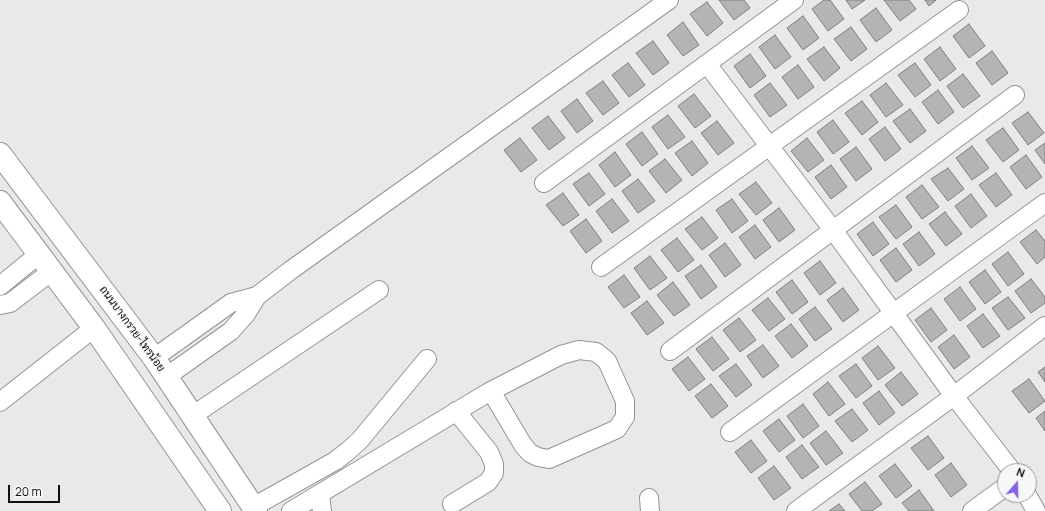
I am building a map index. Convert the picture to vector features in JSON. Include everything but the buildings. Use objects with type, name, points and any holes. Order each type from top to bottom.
[{"type":"main road","name":"ถนนบางกรวย-ไทรน้อย","points":[[0,154],[154,358],[254,509]]},
{"type":"main road","points":[[0,202],[94,328],[220,511]]},
{"type":"street","points":[[154,358],[231,303],[257,296],[669,0]]},
{"type":"street","points":[[544,183],[794,0]]},
{"type":"street","points":[[601,267],[959,10]]},
{"type":"street","points":[[707,64],[833,230],[954,396],[1006,463]]},
{"type":"street","points":[[670,350],[1015,95]]},
{"type":"street","points":[[730,432],[1045,202]]},
{"type":"street","points":[[0,286],[39,254]]},
{"type":"street","points":[[0,305],[10,303],[52,271]]},
{"type":"street","points":[[192,416],[379,290]]},
{"type":"street","points":[[166,376],[231,331],[246,314],[257,296]]},
{"type":"street","points":[[796,511],[954,396],[1045,326]]},
{"type":"street","points":[[0,402],[94,328]]},
{"type":"street","points":[[291,511],[321,502],[456,411],[491,391],[561,355],[579,350],[596,352],[607,361],[625,401],[625,417],[617,429],[549,459],[538,457],[530,453],[523,445],[491,391]]},
{"type":"street","points":[[254,509],[335,461],[348,451],[360,440],[427,359]]},
{"type":"street","points":[[452,504],[488,482],[494,473],[494,464],[488,452],[456,411]]},
{"type":"street","points":[[972,511],[997,493]]}]
